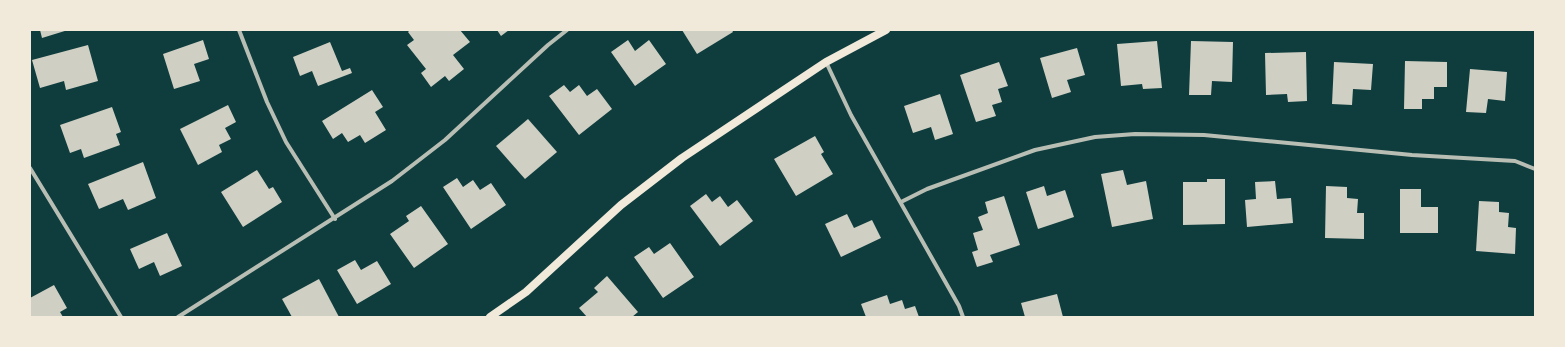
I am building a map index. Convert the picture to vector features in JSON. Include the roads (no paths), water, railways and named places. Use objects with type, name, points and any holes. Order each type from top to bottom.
[{"type":"main road","points":[[490,317],[526,292],[627,200],[682,158],[826,62],[886,30]]},
{"type":"street","points":[[240,30],[267,102],[286,142],[335,219]]},
{"type":"street","points":[[178,317],[335,219],[392,181],[445,140],[548,45],[567,30]]},
{"type":"street","points":[[826,62],[851,116],[959,306],[963,317]]},
{"type":"street","points":[[901,202],[927,189],[1035,150],[1095,136],[1135,134],[1204,135],[1412,155],[1515,161],[1535,169]]},
{"type":"street","points":[[30,168],[121,317]]}]
